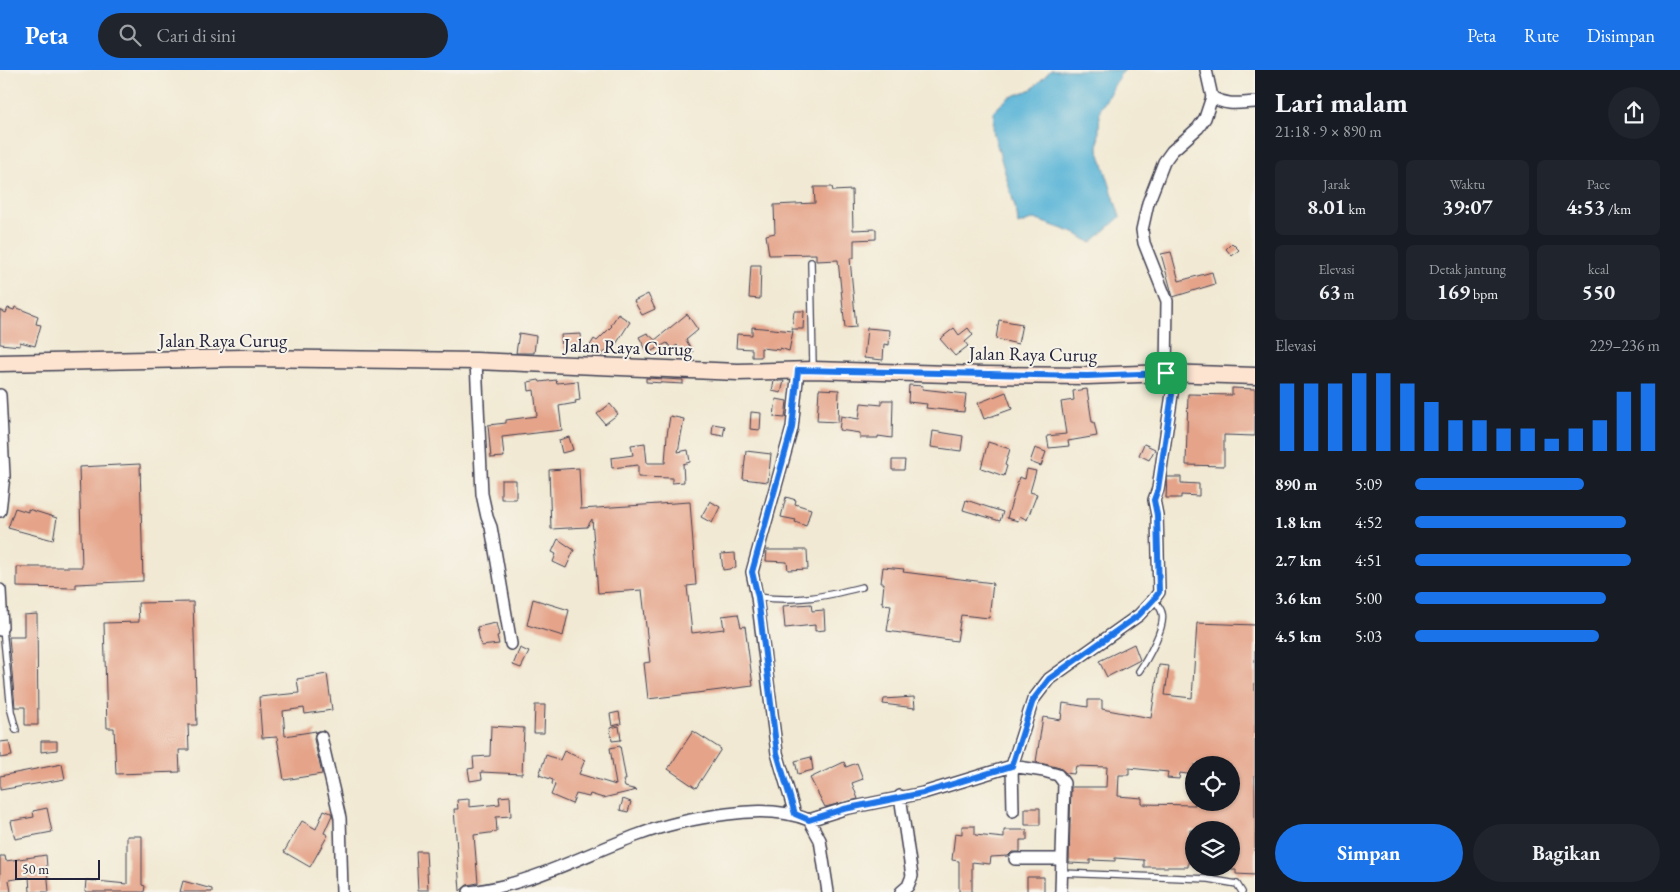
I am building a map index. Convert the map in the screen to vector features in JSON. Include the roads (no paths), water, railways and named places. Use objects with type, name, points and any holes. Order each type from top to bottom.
[{"type":"street","points":[[1013,811],[1012,766],[1033,700],[1049,679],[1139,615],[1159,592],[1157,515],[1154,500],[1158,489],[1171,373],[1167,301],[1144,243],[1142,230],[1148,203],[1164,162],[1172,151],[1198,128],[1205,118],[1212,97],[1206,70]]},
{"type":"street","points":[[1212,97],[1233,105],[1255,102]]},
{"type":"street","name":"Jalan Raya Curug","points":[[0,363],[242,358],[476,361],[738,372],[806,370],[1087,376],[1171,373],[1255,376]]},
{"type":"street","points":[[476,361],[482,494],[491,527],[511,644]]},
{"type":"street","points":[[795,814],[777,753],[758,597],[752,572],[806,370]]},
{"type":"street","points":[[0,395],[4,476],[0,510]]},
{"type":"street","points":[[0,590],[1,628]]},
{"type":"street","points":[[321,737],[340,818],[342,892]]},
{"type":"street","points":[[809,820],[844,809],[900,796],[923,793],[1012,766],[1044,771],[1058,775],[1062,779],[1065,790],[1061,892]]},
{"type":"street","points":[[900,796],[912,876],[908,886],[901,892]]},
{"type":"street","points":[[469,892],[519,881],[668,825],[702,817],[746,811],[795,814],[809,820],[820,840],[828,892]]},
{"type":"street","points":[[1015,859],[1061,858]]},
{"type":"lane","points":[[806,370],[811,262]]},
{"type":"lane","points":[[758,597],[786,600],[810,599],[862,587]]},
{"type":"lane","points":[[1139,671],[1149,656],[1163,619],[1161,610],[1154,599]]},
{"type":"lane","points":[[1,628],[11,711],[16,730]]},
{"type":"lane","points":[[1061,873],[1208,880],[1237,884],[1242,892]]},
{"type":"water","points":[[1051,70],[1125,70],[1120,75],[1100,110],[1098,148],[1120,217],[1091,243],[1077,234],[1034,219],[1018,225],[1017,214],[993,131],[994,111],[1008,98],[1032,89]]}]
